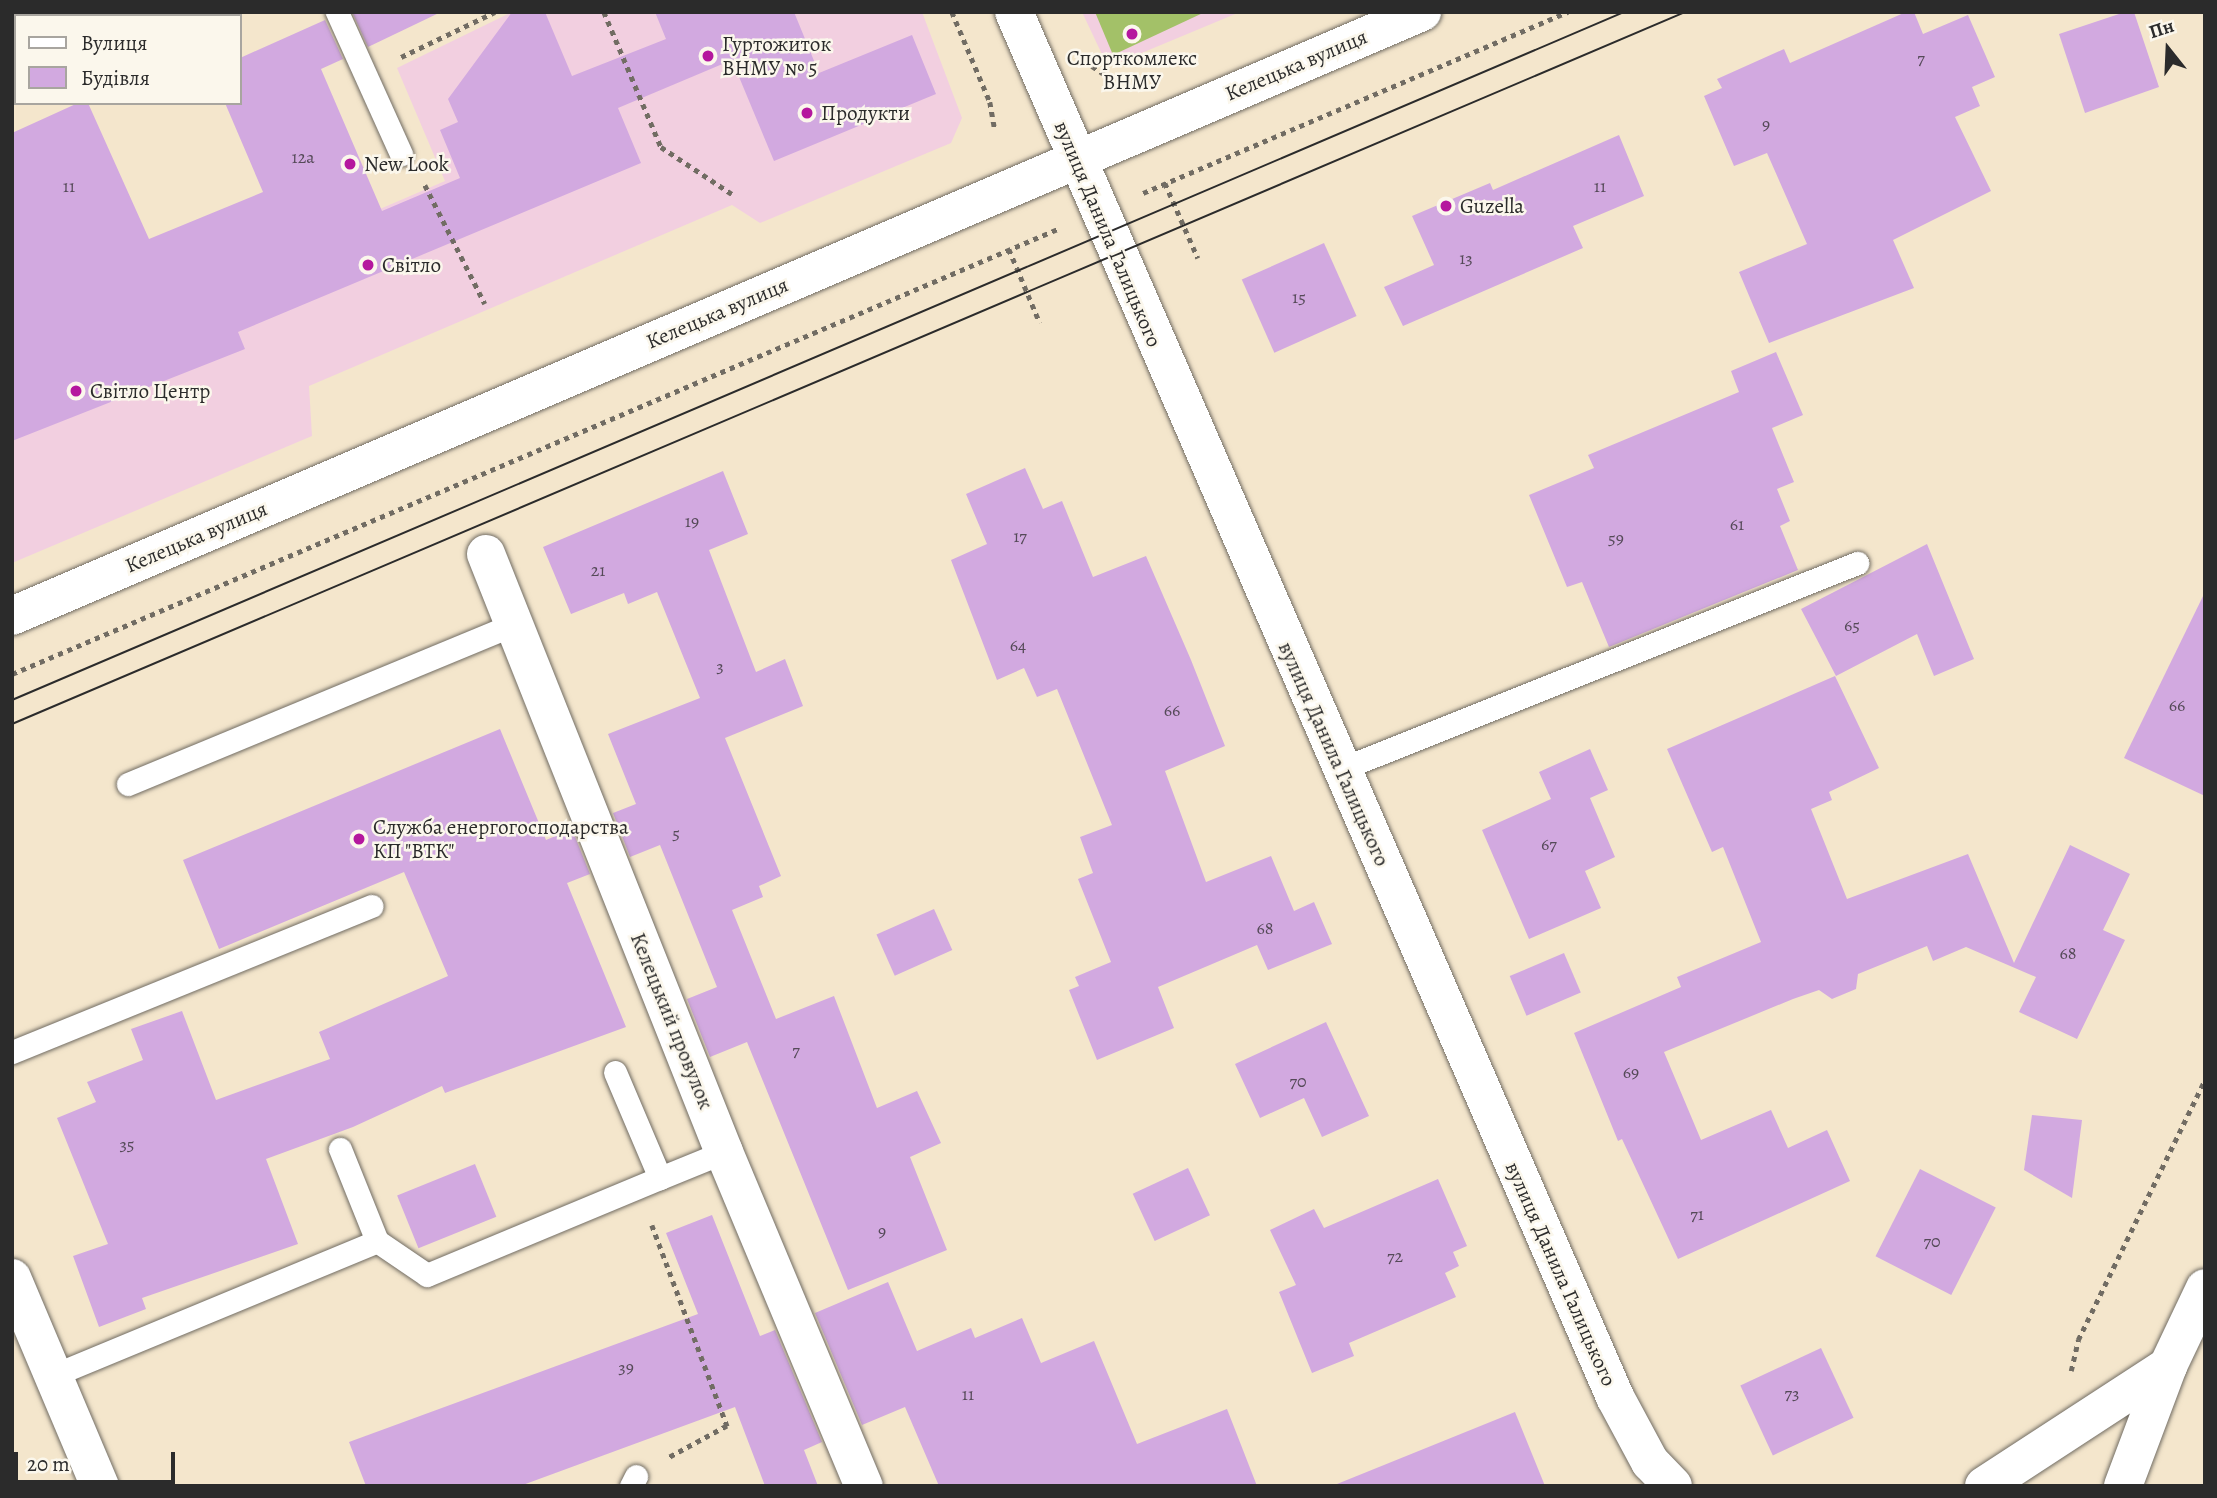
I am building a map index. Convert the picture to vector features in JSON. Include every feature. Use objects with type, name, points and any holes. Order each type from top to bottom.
[{"type":"main road","name":"вулиця Данила Галицького","points":[[1014,12],[1615,1397],[1650,1462],[1673,1486]]},
{"type":"main road","name":"Келецька вулиця","points":[[12,616],[1422,12]]},
{"type":"main road","name":"Келецький провулок","points":[[486,554],[724,1153],[864,1486]]},
{"type":"main road","points":[[14,1288],[100,1486]]},
{"type":"main road","points":[[2123,1486],[2168,1366],[2205,1288]]},
{"type":"main road","points":[[1984,1486],[2168,1366]]},
{"type":"lane","points":[[337,12],[401,153]]},
{"type":"lane","points":[[1341,769],[1857,563]]},
{"type":"lane","points":[[128,783],[514,624]]},
{"type":"lane","points":[[12,1052],[371,906]]},
{"type":"lane","points":[[615,1072],[660,1178]]},
{"type":"lane","points":[[340,1149],[377,1241],[427,1275],[724,1153]]},
{"type":"lane","points":[[54,1375],[377,1241]]},
{"type":"path","points":[[365,75],[495,12]]},
{"type":"path","points":[[604,12],[661,146],[732,194]]},
{"type":"path","points":[[952,12],[990,102],[995,130]]},
{"type":"path","points":[[12,674],[1567,12]]},
{"type":"path","points":[[1087,63],[1123,87]]},
{"type":"path","points":[[401,153],[429,191],[485,304]]},
{"type":"path","points":[[1165,183],[1198,258]]},
{"type":"path","points":[[1009,249],[1040,323]]},
{"type":"path","points":[[2069,1379],[2078,1340],[2205,1080]]},
{"type":"path","points":[[634,1481],[727,1426],[639,1188]]},
{"type":"shaded area","points":[[512,12],[922,12],[962,118],[951,143],[760,223],[732,205],[309,386],[312,436],[12,563],[12,338],[236,271],[445,181],[397,68]]},
{"type":"shaded area","points":[[1082,12],[1240,12],[1108,67]]},
{"type":"green space","name":"Спорткомлекс ВНМУ","points":[[1095,12],[1205,12],[1113,55]]},
{"type":"building","points":[[352,12],[441,12],[368,47]]},
{"type":"building","points":[[512,12],[545,12],[572,76],[666,39],[655,12],[794,12],[819,73],[912,35],[936,94],[774,161],[732,60],[618,108],[641,163],[238,332],[245,349],[12,441],[12,133],[74,105],[89,105],[149,239],[263,192],[226,105],[242,105],[242,57],[325,20],[343,59],[321,69],[382,211],[460,178],[440,130],[458,122],[448,99]]},
{"type":"building","points":[[1906,12],[1914,12],[1923,34],[1968,15],[1995,77],[1972,87],[1980,106],[1955,117],[1991,191],[1893,240],[1914,288],[1769,343],[1739,272],[1807,244],[1767,153],[1734,166],[1704,96],[1722,88],[1717,79],[1784,49],[1790,63]]},
{"type":"building","points":[[2125,12],[2134,12],[2159,87],[2085,113],[2059,34]]},
{"type":"building","points":[[1619,135],[1644,196],[1573,226],[1583,248],[1403,326],[1384,287],[1434,265],[1412,216],[1490,183],[1493,190]]},
{"type":"building","points":[[1324,243],[1357,316],[1274,353],[1242,280]]},
{"type":"building","points":[[1776,352],[1803,415],[1772,428],[1794,482],[1777,489],[1790,521],[1780,526],[1798,570],[1609,647],[1582,582],[1567,587],[1529,495],[1594,468],[1588,455],[1739,392],[1731,371]]},
{"type":"building","points":[[1025,468],[1043,509],[1062,501],[1093,577],[1146,556],[1225,746],[1165,771],[1206,882],[1271,856],[1294,911],[1314,902],[1332,944],[1268,970],[1257,945],[1158,987],[1174,1028],[1097,1060],[1069,990],[1079,986],[1075,977],[1111,962],[1078,879],[1093,873],[1080,837],[1112,825],[1057,689],[1037,697],[1024,668],[997,680],[951,560],[987,544],[966,494]]},
{"type":"building","points":[[723,471],[748,534],[709,550],[756,672],[785,659],[803,706],[725,738],[781,876],[759,886],[763,897],[732,910],[776,1019],[834,996],[877,1108],[917,1091],[941,1143],[910,1157],[947,1250],[848,1290],[747,1042],[710,1057],[687,999],[717,987],[660,845],[630,857],[613,813],[636,804],[608,734],[700,698],[657,592],[628,604],[624,593],[571,614],[543,547]]},
{"type":"building","points":[[1927,544],[1974,659],[1934,676],[1917,634],[1836,676],[1801,609]]},
{"type":"building","points":[[2205,592],[2205,796],[2124,758]]},
{"type":"building","points":[[1835,676],[1879,768],[1829,792],[1832,800],[1811,809],[1847,899],[1968,854],[2014,963],[2070,845],[2130,874],[2103,930],[2125,940],[2077,1039],[2019,1012],[2036,977],[1966,947],[1933,961],[1927,946],[1858,974],[1856,989],[1832,999],[1819,990],[1664,1052],[1701,1140],[1771,1110],[1788,1148],[1827,1130],[1850,1181],[1678,1259],[1622,1139],[1618,1141],[1574,1033],[1681,987],[1677,977],[1761,942],[1723,847],[1712,852],[1667,749]]},
{"type":"building","points":[[500,729],[546,840],[572,829],[590,874],[567,883],[626,1027],[445,1093],[442,1086],[353,1127],[266,1159],[298,1244],[142,1298],[146,1309],[99,1327],[73,1256],[108,1244],[57,1118],[96,1102],[87,1082],[143,1060],[131,1029],[182,1011],[216,1100],[330,1059],[319,1032],[448,976],[404,872],[219,949],[183,860]]},
{"type":"building","points":[[1590,749],[1608,790],[1590,798],[1615,857],[1585,871],[1601,908],[1529,939],[1482,830],[1551,799],[1539,772]]},
{"type":"building","points":[[934,909],[952,950],[895,976],[876,935]]},
{"type":"building","points":[[1564,953],[1581,993],[1526,1016],[1510,976]]},
{"type":"building","points":[[1326,1022],[1369,1116],[1322,1137],[1304,1098],[1260,1118],[1235,1064]]},
{"type":"building","points":[[2032,1115],[2082,1120],[2072,1198],[2024,1170]]},
{"type":"building","points":[[475,1164],[496,1217],[418,1248],[397,1195]]},
{"type":"building","points":[[1188,1168],[1210,1215],[1155,1241],[1133,1194]]},
{"type":"building","points":[[1920,1169],[1996,1208],[1951,1295],[1876,1256]]},
{"type":"building","points":[[1438,1179],[1467,1246],[1453,1252],[1459,1266],[1445,1273],[1456,1297],[1349,1343],[1354,1356],[1312,1373],[1279,1292],[1296,1285],[1270,1230],[1314,1209],[1324,1228]]},
{"type":"building","points":[[712,1215],[760,1336],[775,1330],[822,1442],[804,1450],[818,1486],[765,1486],[735,1407],[520,1486],[366,1486],[349,1442],[698,1314],[666,1233]]},
{"type":"building","points":[[888,1282],[917,1351],[971,1328],[975,1338],[1022,1318],[1041,1363],[1094,1341],[1137,1444],[1227,1409],[1257,1486],[939,1486],[905,1407],[862,1425],[815,1313]]},
{"type":"building","points":[[1821,1348],[1854,1418],[1773,1455],[1740,1386]]},
{"type":"building","points":[[1515,1412],[1545,1486],[1337,1486],[1337,1484]]},
{"type":"tram line","points":[[12,700],[1624,12]]},
{"type":"tram line","points":[[12,724],[1685,12]]},
{"type":"place","name":"Спорткомлекс ВНМУ","points":[[1132,34]]},
{"type":"place","name":"Гуртожиток ВНМУ № 5","points":[[708,56]]},
{"type":"place","name":"Продукти","points":[[807,113]]},
{"type":"place","name":"New Look","points":[[350,164]]},
{"type":"place","name":"Guzella","points":[[1446,206]]},
{"type":"place","name":"Світло","points":[[368,265]]},
{"type":"place","name":"Світло Центр","points":[[76,391]]},
{"type":"place","name":"Служба енергогосподарства КП \"ВТК\"","points":[[359,839]]}]
